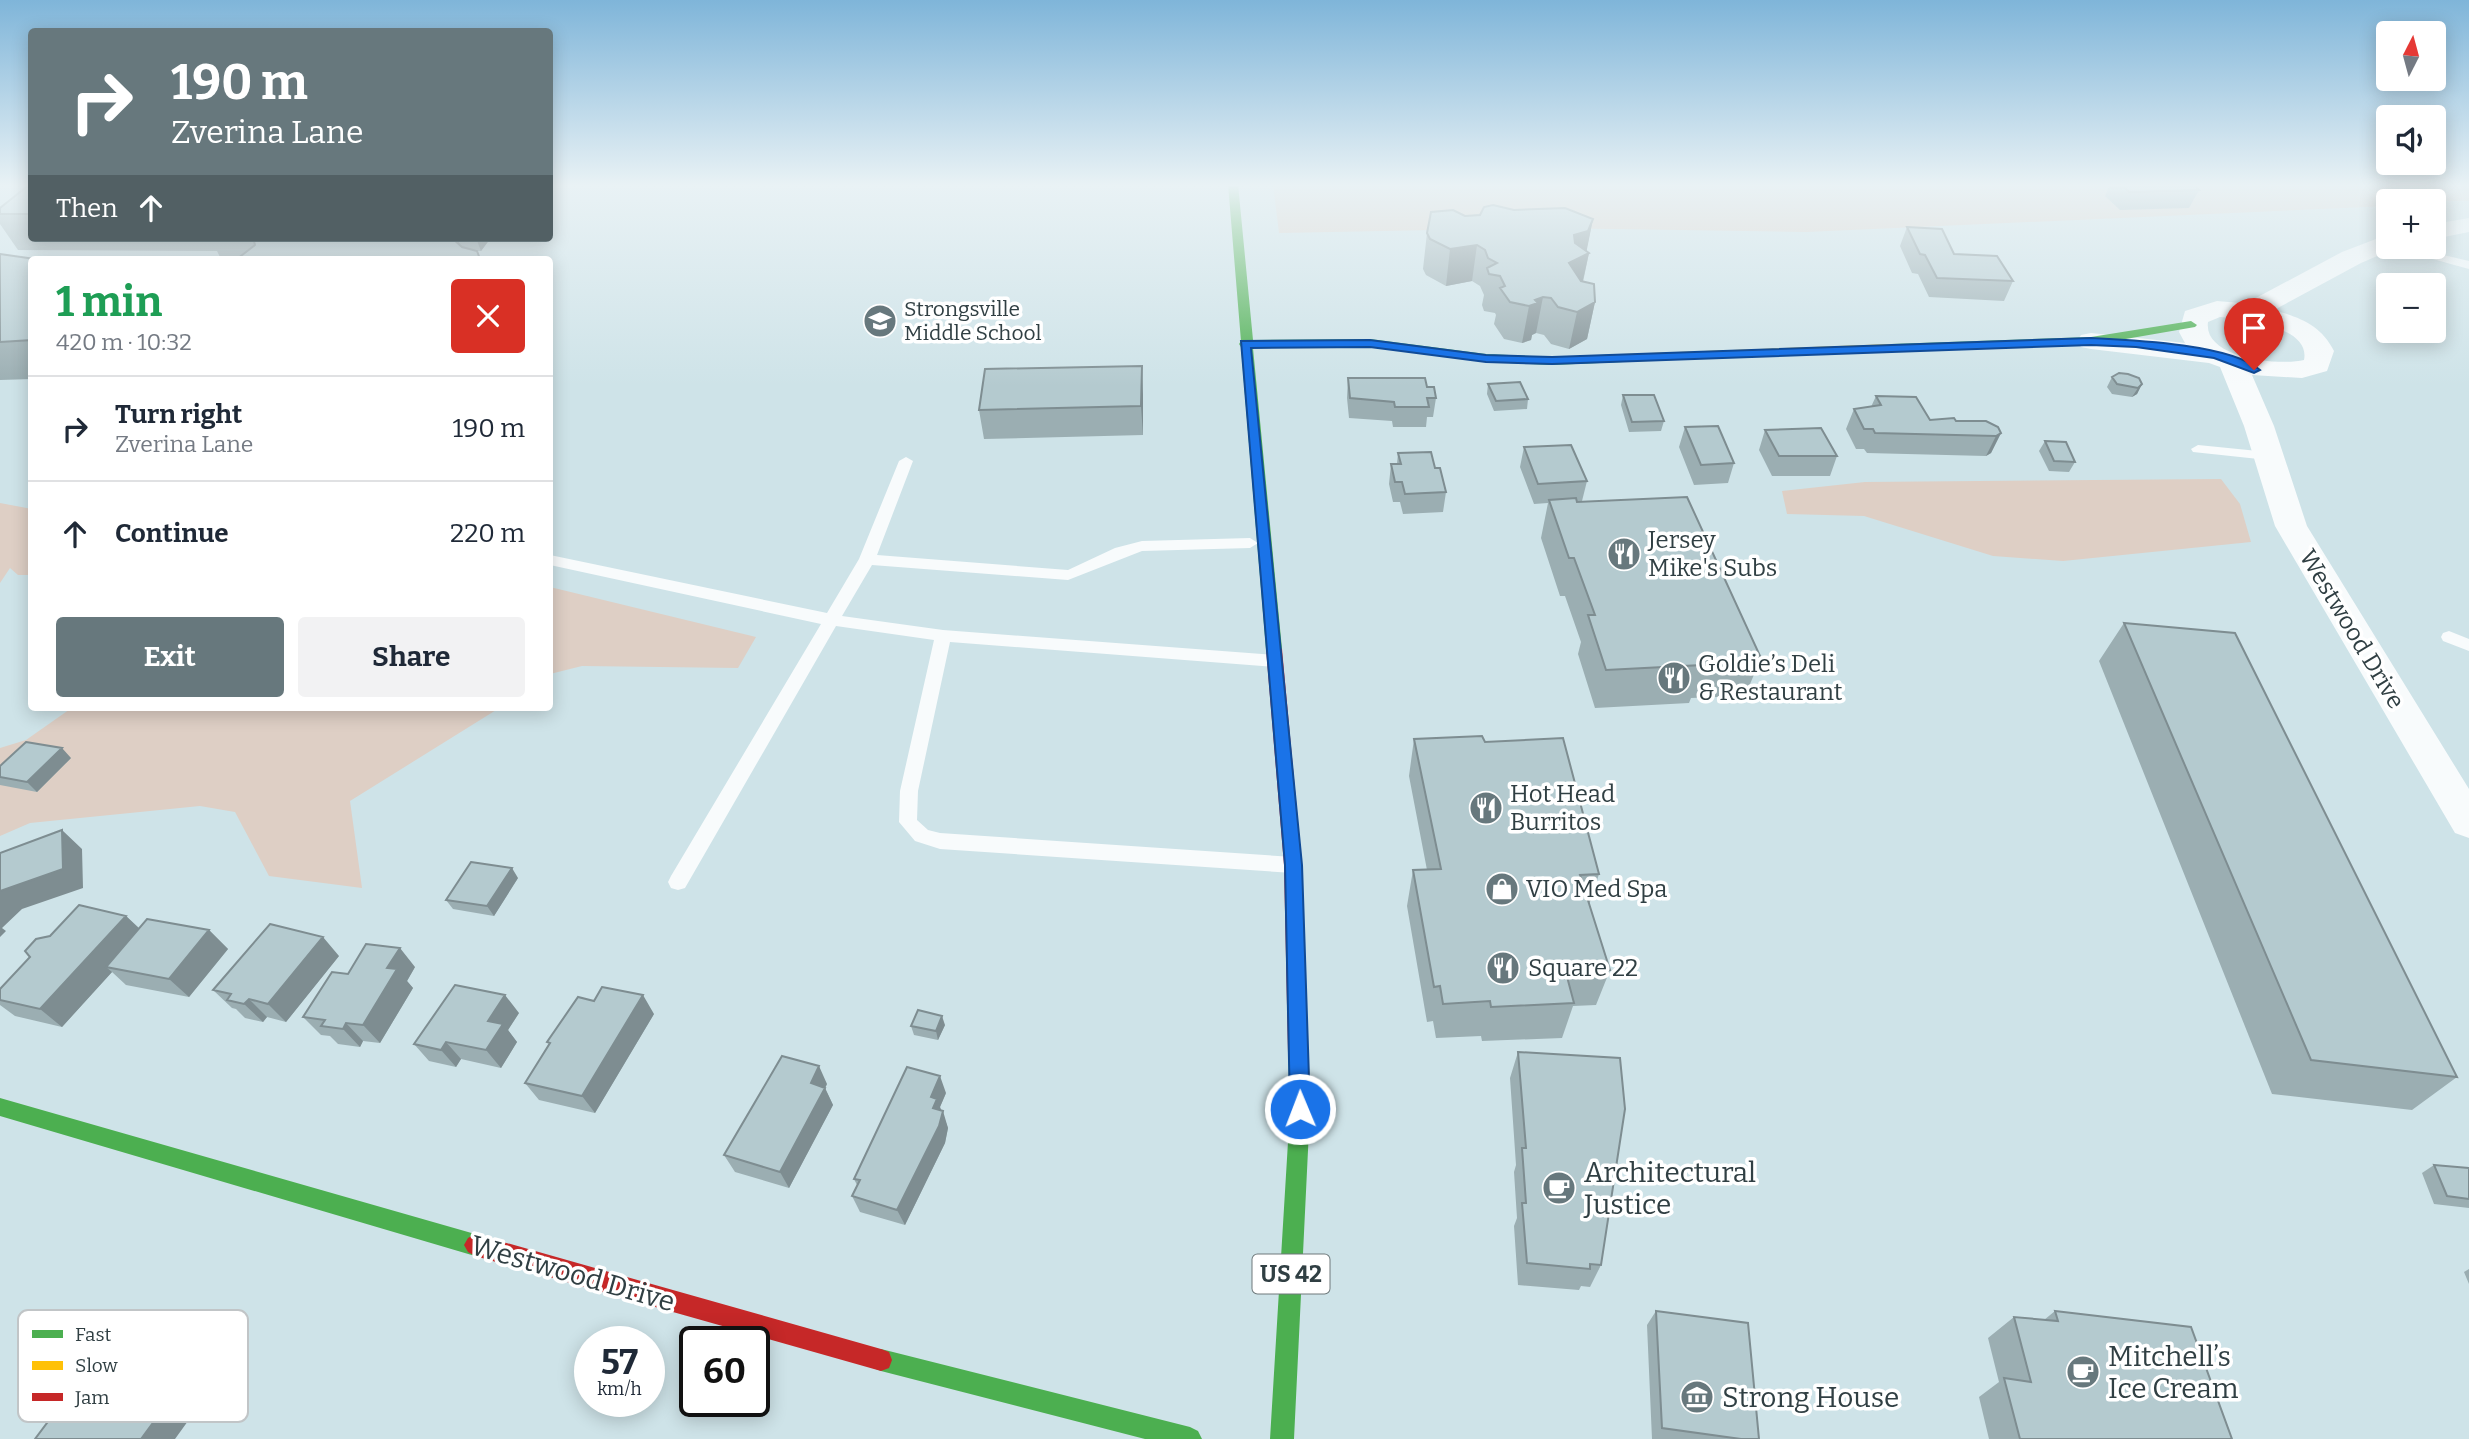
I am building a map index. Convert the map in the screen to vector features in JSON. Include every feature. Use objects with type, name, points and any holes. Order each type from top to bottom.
[{"type":"street","name":"US 42","points":[[1238,251],[1293,865],[1300,1109],[1282,1439]]},
{"type":"street","points":[[2224,359],[2197,341],[2191,325],[2194,317],[2203,312],[2244,310],[2281,299],[2303,288],[2336,264],[2372,251]]},
{"type":"street","points":[[1245,344],[1370,344],[1496,359],[1552,361],[2091,341],[2136,344],[2224,359],[2254,370],[2286,373],[2307,370],[2317,365],[2321,357],[2301,306],[2303,288]]},
{"type":"street","points":[[2244,310],[2276,318],[2311,337]]},
{"type":"street","points":[[2091,341],[2191,325]]},
{"type":"street","name":"Westwood Drive","points":[[2224,359],[2263,441],[2291,526],[2469,822]]},
{"type":"street","points":[[2263,441],[2263,408],[2286,373]]},
{"type":"street","name":"Westwood Drive","points":[[0,1107],[818,1344],[1190,1439]]},
{"type":"lane","points":[[2445,259],[2469,265]]},
{"type":"lane","points":[[2198,449],[2263,441]]},
{"type":"lane","points":[[678,882],[867,559],[906,461]]},
{"type":"lane","points":[[867,559],[1068,575],[1088,571],[1119,553],[1147,545],[1250,543]]},
{"type":"lane","points":[[553,561],[831,620],[943,636],[1275,661]]},
{"type":"lane","points":[[943,636],[909,791],[908,822],[922,836],[940,841],[1293,865]]},
{"type":"lane","points":[[2449,637],[2469,645]]},
{"type":"shaded area","points":[[2221,479],[2240,504],[2251,542],[2063,561],[1993,556],[1864,516],[1787,514],[1782,491],[1865,482]]},
{"type":"shaded area","points":[[0,503],[28,508],[28,575],[18,575],[10,568],[0,583]]},
{"type":"shaded area","points":[[553,588],[756,637],[738,668],[582,666],[553,673]]},
{"type":"shaded area","points":[[67,711],[495,711],[350,801],[362,888],[269,876],[235,812],[200,806],[30,823],[0,836],[0,748],[26,740]]},
{"type":"building","points":[[247,251],[477,251],[479,256],[241,256]]},
{"type":"building","points":[[1485,251],[1586,251],[1589,253],[1569,263],[1581,281],[1594,284],[1595,302],[1577,312],[1558,307],[1551,298],[1543,297],[1535,300],[1538,303],[1529,306],[1510,302],[1500,288],[1505,286],[1500,276],[1489,274],[1487,268],[1497,263],[1488,258]]},
{"type":"building","points":[[1919,251],[1953,251],[1954,254],[1997,256],[2013,281],[1937,278],[1925,255]]},
{"type":"building","points":[[0,254],[28,258],[28,340],[0,342]]},
{"type":"building","points":[[1142,366],[1141,406],[979,410],[985,369]]},
{"type":"building","points":[[2119,373],[2139,378],[2142,384],[2138,388],[2117,384],[2112,377]]},
{"type":"building","points":[[1348,378],[1425,378],[1427,387],[1434,387],[1436,398],[1427,398],[1429,407],[1395,407],[1394,402],[1350,398]]},
{"type":"building","points":[[1520,382],[1528,399],[1496,401],[1488,384]]},
{"type":"building","points":[[1623,395],[1654,395],[1664,421],[1632,422]]},
{"type":"building","points":[[1876,396],[1916,397],[1930,420],[1954,418],[1956,421],[1986,421],[1998,427],[2001,433],[1996,436],[1875,433],[1873,429],[1864,429],[1854,409],[1881,405]]},
{"type":"building","points":[[1718,426],[1734,463],[1701,465],[1685,427]]},
{"type":"building","points":[[1821,428],[1837,456],[1779,456],[1765,430]]},
{"type":"building","points":[[2045,441],[2066,442],[2075,462],[2054,461]]},
{"type":"building","points":[[1571,445],[1587,481],[1538,484],[1524,447]]},
{"type":"building","points":[[1431,452],[1435,468],[1440,468],[1446,492],[1405,494],[1402,482],[1395,482],[1391,464],[1401,464],[1398,453]]},
{"type":"building","points":[[1687,497],[1761,658],[1700,661],[1702,665],[1606,670],[1588,615],[1595,615],[1574,558],[1569,558],[1549,500],[1576,498],[1577,502]]},
{"type":"building","points":[[2124,623],[2235,633],[2457,1077],[2311,1060]]},
{"type":"building","points":[[1482,736],[1485,742],[1563,738],[1599,874],[1580,875],[1610,970],[1566,973],[1574,1003],[1491,1007],[1490,1001],[1443,1004],[1440,986],[1434,987],[1413,870],[1441,869],[1414,739]]},
{"type":"building","points":[[26,742],[62,748],[27,782],[0,777],[0,766]]},
{"type":"building","points":[[62,830],[63,869],[0,891],[0,853]]},
{"type":"building","points":[[471,862],[512,868],[487,906],[446,900]]},
{"type":"building","points":[[79,905],[126,916],[40,1009],[0,1000],[0,989],[30,957],[25,951],[36,939],[50,936]]},
{"type":"building","points":[[147,919],[209,930],[169,979],[106,967]]},
{"type":"building","points":[[270,924],[323,937],[268,1004],[249,999],[244,1004],[227,1000],[231,994],[213,990]]},
{"type":"building","points":[[366,944],[400,948],[387,968],[397,969],[363,1025],[346,1023],[343,1029],[321,1026],[325,1020],[303,1017],[332,972],[348,974]]},
{"type":"building","points":[[455,985],[505,995],[488,1021],[503,1024],[486,1050],[446,1042],[441,1050],[414,1044]]},
{"type":"building","points":[[602,987],[643,995],[582,1096],[525,1083],[550,1043],[547,1042],[578,997],[594,1001]]},
{"type":"building","points":[[918,1010],[942,1016],[936,1031],[911,1026]]},
{"type":"building","points":[[1518,1052],[1620,1058],[1625,1109],[1601,1265],[1590,1264],[1590,1269],[1527,1263],[1522,1203],[1526,1203],[1522,1148],[1526,1148]]},
{"type":"building","points":[[782,1056],[819,1066],[811,1083],[825,1088],[780,1172],[724,1155]]},
{"type":"building","points":[[907,1067],[940,1076],[931,1097],[937,1099],[933,1108],[943,1111],[939,1126],[897,1210],[852,1196],[860,1180],[854,1179]]},
{"type":"building","points":[[2434,1165],[2469,1168],[2469,1199],[2447,1196]]},
{"type":"building","points":[[1656,1311],[1748,1323],[1759,1439],[1662,1428]]},
{"type":"building","name":"Mitchell’s Ice Cream","points":[[2055,1311],[2191,1327],[2232,1439],[2020,1439],[2004,1378],[2031,1382],[2014,1317],[2058,1321]]},
{"type":"building","points":[[48,1422],[153,1422],[141,1439],[35,1439]]},
{"type":"traffic: fast","points":[[1239,251],[1274,649]]},
{"type":"traffic: fast","points":[[1891,348],[2091,341],[2191,325]]},
{"type":"traffic: fast","points":[[1245,344],[1370,343],[1486,358],[1552,361],[1623,358]]},
{"type":"traffic: fast","points":[[1282,1439],[1300,1109],[1298,1052]]},
{"type":"traffic: fast","points":[[0,1107],[475,1245]]},
{"type":"traffic: fast","points":[[881,1360],[1190,1439]]},
{"type":"traffic: slow","points":[[1623,358],[1891,348]]},
{"type":"traffic: jam","points":[[1274,649],[1293,865],[1298,1052]]},
{"type":"traffic: jam","points":[[475,1245],[881,1360]]},
{"type":"place","name":"Strongsville Middle School","points":[[880,321]]},
{"type":"place","name":"Jersey Mike's Subs","points":[[1624,554]]},
{"type":"place","name":"Goldie’s Deli & Restaurant","points":[[1674,678]]},
{"type":"place","name":"Hot Head Burritos","points":[[1486,808]]},
{"type":"place","name":"VIO Med Spa","points":[[1502,889]]},
{"type":"place","name":"Square 22","points":[[1503,968]]},
{"type":"place","name":"Architectural Justice","points":[[1559,1188]]},
{"type":"place","name":"Mitchell’s Ice Cream","points":[[2083,1372]]},
{"type":"place","name":"Strong House","points":[[1697,1397]]},
{"type":"route","points":[[1300,1109],[1293,865],[1245,344],[1340,342],[1401,346],[1507,360],[1552,361],[2091,341],[2216,355],[2254,370]]}]
